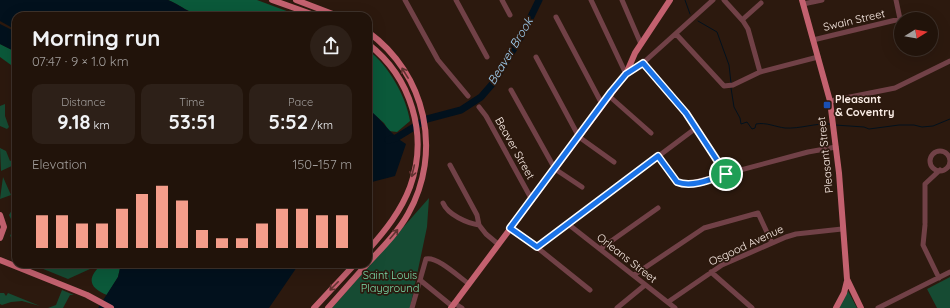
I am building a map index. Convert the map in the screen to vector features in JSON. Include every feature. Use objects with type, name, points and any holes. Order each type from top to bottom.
[{"type":"main road","points":[[272,0],[306,12]]},
{"type":"main road","points":[[296,0],[328,12]]},
{"type":"main road","points":[[452,306],[626,74],[641,44],[670,0]]},
{"type":"main road","name":"Pleasant Street","points":[[803,2],[830,101],[836,147],[847,279],[861,308]]},
{"type":"main road","points":[[372,35],[386,46],[413,84],[422,108],[426,128],[425,163],[422,180],[415,200],[400,226],[372,259]]},
{"type":"main road","points":[[372,47],[379,53],[398,77],[408,96],[413,110],[417,132],[416,161],[410,186],[385,232],[372,246]]},
{"type":"main road","points":[[0,215],[4,227],[0,238]]},
{"type":"main road","points":[[0,260],[12,265]]},
{"type":"main road","points":[[20,268],[96,299],[111,308]]},
{"type":"main road","points":[[314,308],[351,268]]},
{"type":"main road","points":[[328,308],[364,268]]},
{"type":"main road","points":[[836,308],[844,292],[847,279]]},
{"type":"street","points":[[405,0],[438,60],[468,96]]},
{"type":"street","points":[[456,0],[487,57]]},
{"type":"street","points":[[502,0],[510,15]]},
{"type":"street","points":[[591,0],[626,74],[643,63],[713,0]]},
{"type":"street","points":[[622,0],[641,44]]},
{"type":"street","points":[[724,0],[748,29],[760,72]]},
{"type":"street","points":[[803,2],[822,0]]},
{"type":"street","points":[[896,0],[899,12]]},
{"type":"street","points":[[742,20],[762,3]]},
{"type":"street","points":[[556,17],[602,104]]},
{"type":"street","name":"Swain Street","points":[[813,40],[894,20]]},
{"type":"street","points":[[676,34],[724,86],[731,86],[760,72],[818,57]]},
{"type":"street","points":[[536,58],[579,137],[614,162]]},
{"type":"street","points":[[830,101],[895,88],[950,62]]},
{"type":"street","points":[[643,63],[683,108],[726,174]]},
{"type":"street","points":[[511,90],[555,169],[582,187]]},
{"type":"street","points":[[608,96],[651,133]]},
{"type":"street","name":"Beaver Street","points":[[479,107],[486,116],[532,200]]},
{"type":"street","points":[[537,247],[696,128]]},
{"type":"street","points":[[658,156],[680,184],[696,183],[815,151],[836,147]]},
{"type":"street","points":[[939,278],[923,244],[925,224],[925,184],[940,170],[947,167],[950,162],[949,157],[945,152],[939,151],[933,154],[931,164],[934,168],[940,170]]},
{"type":"street","points":[[450,165],[477,214],[479,225],[486,234],[498,244]]},
{"type":"street","points":[[443,203],[447,211],[471,224],[479,225]]},
{"type":"street","points":[[600,249],[658,208]]},
{"type":"street","points":[[634,275],[704,228],[758,213],[772,243]]},
{"type":"street","name":"Orleans Street","points":[[568,224],[675,308]]},
{"type":"street","points":[[510,228],[537,247],[590,290]]},
{"type":"street","name":"Osgood Avenue","points":[[668,302],[722,266],[793,234],[842,229]]},
{"type":"street","points":[[412,308],[424,261],[426,259],[432,258],[469,284]]},
{"type":"street","points":[[711,272],[752,308]]},
{"type":"street","points":[[878,308],[950,272]]},
{"type":"street","points":[[420,280],[452,306],[462,308]]},
{"type":"street","points":[[617,308],[645,284]]},
{"type":"green space","points":[[168,0],[257,0],[289,12],[190,12]]},
{"type":"green space","points":[[0,44],[12,50],[12,67],[11,65],[0,57]]},
{"type":"green space","points":[[372,54],[383,64],[395,82],[405,102],[410,121],[397,132],[389,131],[384,123],[372,112]]},
{"type":"green space","points":[[5,104],[5,116],[9,127],[7,129],[0,126],[0,106]]},
{"type":"green space","points":[[0,148],[6,151],[10,161],[12,160],[12,166],[1,171]]},
{"type":"green space","points":[[3,177],[11,195],[0,199]]},
{"type":"green space","name":"Saint Louis Playground","points":[[429,198],[427,227],[410,308],[332,308],[367,268],[372,268],[372,263]]},
{"type":"green space","points":[[12,210],[12,226],[11,219],[9,215]]},
{"type":"green space","points":[[41,268],[92,268],[68,279]]},
{"type":"green space","points":[[120,268],[118,277],[107,295],[96,289],[93,285],[92,278],[97,269]]},
{"type":"green space","points":[[950,277],[950,308],[937,308],[927,289]]},
{"type":"green space","points":[[62,290],[74,295],[70,295],[63,308],[48,308],[56,305]]},
{"type":"green space","points":[[848,291],[857,308],[839,308]]},
{"type":"green space","points":[[0,293],[4,293],[6,296],[8,293],[40,306],[22,301],[2,305],[0,304]]},
{"type":"water","points":[[0,0],[168,0],[190,12],[12,12],[12,28],[0,21]]},
{"type":"water","points":[[0,24],[12,30],[12,50],[0,44]]},
{"type":"water","points":[[372,113],[395,136],[406,144],[395,176],[372,182]]},
{"type":"water","points":[[120,268],[296,268],[269,308],[98,308],[118,277]]},
{"type":"waterway","name":"Beaver Brook","points":[[388,140],[396,138],[427,119],[461,110],[481,97],[494,82],[522,35],[539,0]]},
{"type":"waterway","points":[[685,0],[690,14]]},
{"type":"waterway","points":[[698,21],[717,32],[729,65],[731,83]]},
{"type":"waterway","points":[[731,88],[734,107],[740,118],[741,124],[747,122],[752,129],[755,128],[756,124],[767,124],[785,128],[830,124]]},
{"type":"waterway","points":[[835,125],[864,127],[869,129],[899,125],[914,125],[922,127],[933,126],[950,119]]},
{"type":"place","name":"Pleasant & Coventry","points":[[827,105]]},
{"type":"route","points":[[643,63],[686,113],[726,174],[696,183],[680,184],[658,156],[537,247],[510,228],[611,92],[626,74],[643,63]]}]
